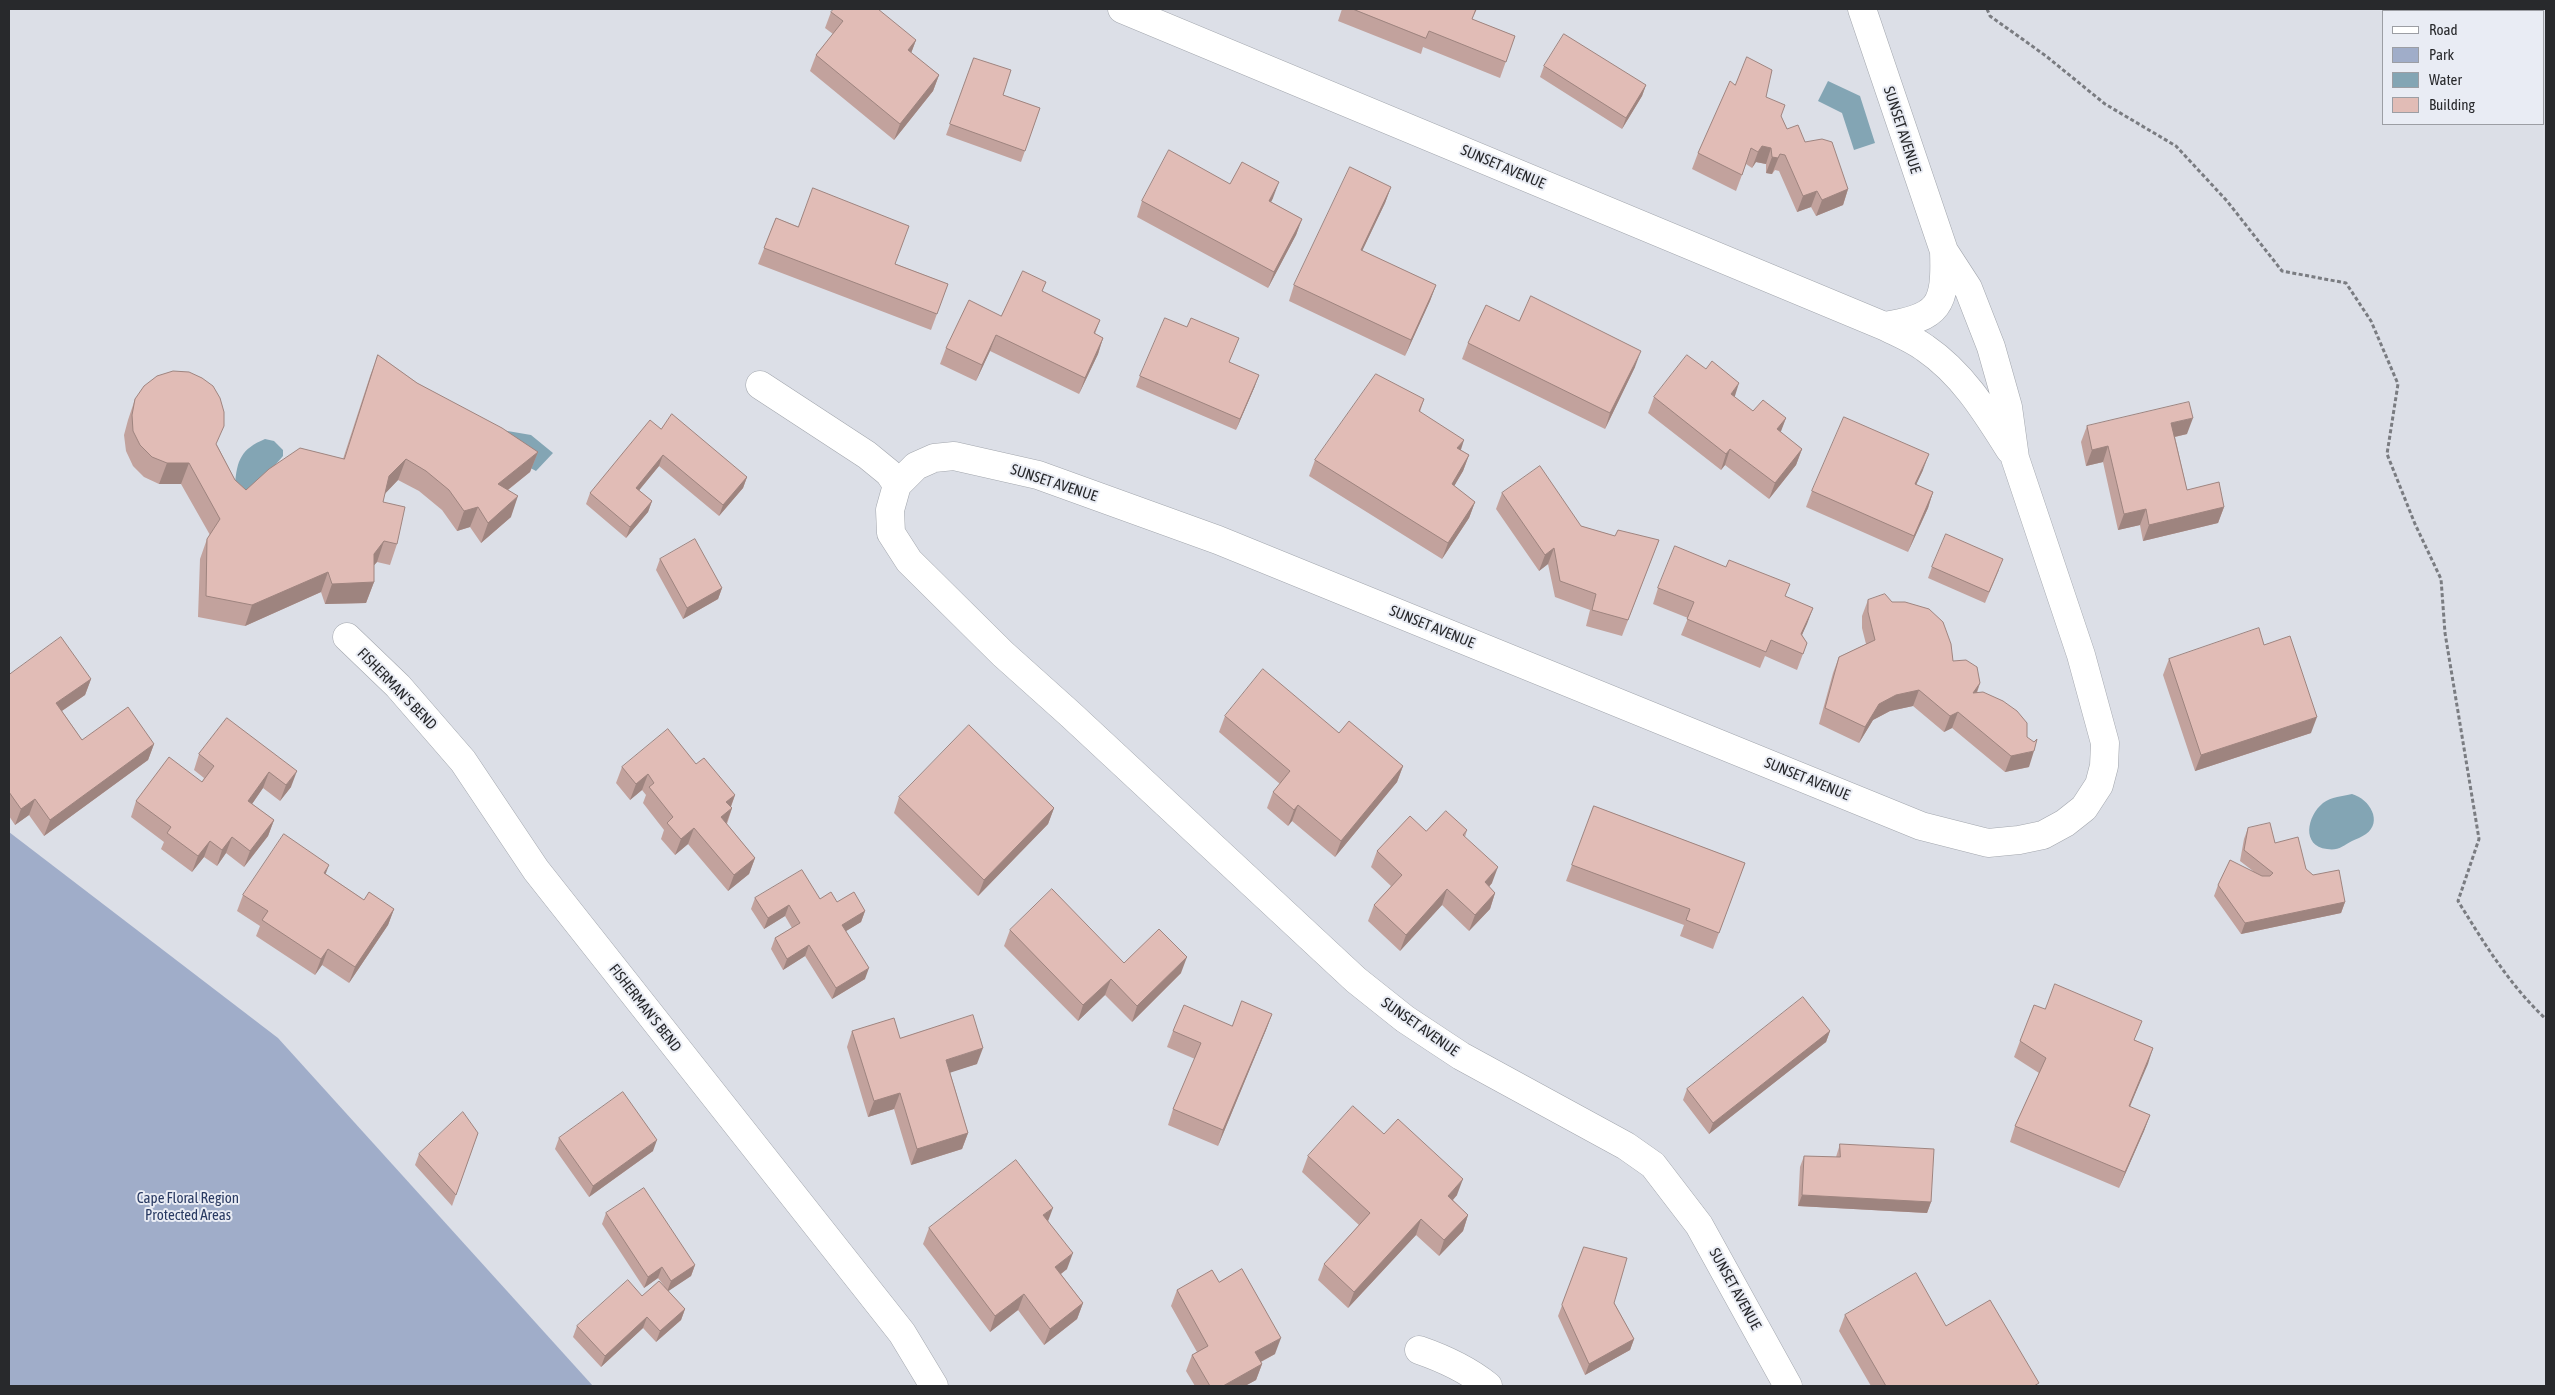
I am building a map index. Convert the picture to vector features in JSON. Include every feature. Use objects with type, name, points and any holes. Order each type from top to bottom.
[{"type":"street","name":"SUNSET AVENUE","points":[[1122,9],[1884,326],[1924,347],[1948,366],[1976,396],[2015,458]]},
{"type":"street","name":"SUNSET AVENUE","points":[[1788,1386],[1699,1224],[1653,1165],[1626,1146],[1461,1056],[1405,1019],[1356,980],[1003,654],[909,561],[892,533],[890,510],[897,485],[916,466],[934,458],[954,456],[1038,475],[1218,540],[1921,826],[1988,843],[2043,835],[2065,823],[2084,808],[2098,786],[2104,766],[2105,743],[2081,655],[2015,458],[2008,407],[1990,347],[1968,288],[1944,251],[1862,9]]},
{"type":"street","name":"SUNSET AVENUE","points":[[1884,326],[1922,318],[1941,299],[1945,284],[1944,251]]},
{"type":"street","points":[[760,385],[867,455],[889,472],[897,485]]},
{"type":"street","name":"FISHERMAN'S BEND","points":[[346,637],[398,686],[464,761],[536,870],[902,1333],[934,1386]]},
{"type":"street","points":[[1419,1350],[1446,1359],[1471,1372],[1488,1386]]},
{"type":"path","points":[[1987,9],[1990,16],[2046,56],[2105,104],[2176,146],[2227,201],[2282,271],[2346,283],[2371,321],[2398,384],[2387,454],[2415,524],[2441,580],[2445,633],[2479,839],[2458,901],[2491,954],[2526,1001],[2546,1019]]},
{"type":"green space","name":"Cape Floral Region Protected Areas","points":[[9,832],[278,1038],[593,1386],[9,1386]]},
{"type":"water","points":[[1828,81],[1860,96],[1875,143],[1854,150],[1842,113],[1818,101]]},
{"type":"water","points":[[490,428],[531,435],[553,453],[536,471],[494,448]]},
{"type":"water","points":[[265,439],[274,441],[283,450],[283,456],[250,494],[235,485],[237,469],[245,451]]},
{"type":"water","points":[[2352,794],[2364,801],[2372,811],[2374,823],[2371,829],[2364,835],[2337,849],[2319,847],[2310,837],[2310,822],[2313,815],[2326,801]]},
{"type":"building","points":[[834,9],[878,9],[916,40],[908,50],[939,75],[900,124],[816,55],[843,21],[831,12]]},
{"type":"building","points":[[1353,9],[1476,9],[1472,19],[1515,36],[1506,62],[1429,31],[1426,38]]},
{"type":"building","points":[[1564,34],[1646,85],[1626,118],[1544,66]]},
{"type":"building","points":[[1747,57],[1772,70],[1766,97],[1785,105],[1781,116],[1787,129],[1798,125],[1805,142],[1822,139],[1832,142],[1848,189],[1822,200],[1817,191],[1803,196],[1785,155],[1780,154],[1778,158],[1772,157],[1771,148],[1762,146],[1758,152],[1751,148],[1742,175],[1698,153],[1730,81],[1735,85]]},
{"type":"building","points":[[974,58],[1011,70],[1003,95],[1040,108],[1025,151],[950,124]]},
{"type":"building","points":[[1169,150],[1230,184],[1242,162],[1279,182],[1269,201],[1302,219],[1274,272],[1142,201]]},
{"type":"building","points":[[1350,167],[1391,187],[1361,250],[1436,285],[1411,340],[1294,285]]},
{"type":"building","points":[[813,188],[909,226],[895,264],[948,284],[937,314],[764,248],[776,218],[798,227]]},
{"type":"building","points":[[1023,271],[1046,282],[1042,291],[1100,320],[1094,333],[1103,338],[1085,378],[996,335],[982,365],[946,348],[969,300],[1001,316]]},
{"type":"building","points":[[1531,296],[1641,351],[1610,413],[1468,343],[1486,305],[1519,321]]},
{"type":"building","points":[[1165,318],[1187,327],[1191,318],[1239,338],[1229,362],[1259,375],[1240,419],[1140,376]]},
{"type":"building","points":[[378,355],[417,383],[502,428],[538,452],[498,484],[518,496],[488,523],[478,507],[464,511],[449,490],[426,471],[406,459],[389,476],[383,502],[405,507],[397,544],[384,541],[374,554],[374,582],[332,584],[328,572],[252,605],[206,596],[207,539],[220,519],[189,463],[167,463],[152,457],[140,445],[133,431],[132,415],[135,399],[144,386],[157,376],[173,371],[189,372],[213,386],[220,398],[224,412],[224,426],[216,444],[235,480],[246,490],[269,469],[300,448],[344,459]]},
{"type":"building","points":[[1687,355],[1706,369],[1712,361],[1739,383],[1731,394],[1753,411],[1763,400],[1786,418],[1777,429],[1802,449],[1775,483],[1730,449],[1726,454],[1654,397]]},
{"type":"building","points":[[1376,374],[1424,399],[1419,411],[1464,440],[1457,448],[1469,455],[1452,484],[1475,502],[1448,543],[1315,460]]},
{"type":"building","points":[[2189,402],[2193,418],[2171,423],[2187,490],[2219,482],[2224,507],[2149,525],[2146,509],[2124,514],[2108,446],[2092,450],[2087,426]]},
{"type":"building","points":[[672,414],[747,477],[723,505],[663,455],[636,488],[652,501],[630,527],[590,493],[650,420],[661,429]]},
{"type":"building","points":[[1844,417],[1929,454],[1915,484],[1933,492],[1914,536],[1812,491]]},
{"type":"building","points":[[1540,466],[1581,526],[1615,536],[1618,530],[1659,540],[1628,620],[1592,610],[1596,594],[1560,581],[1554,548],[1545,555],[1502,493]]},
{"type":"building","points":[[1946,534],[2003,559],[1989,592],[1932,567]]},
{"type":"building","points":[[695,539],[722,588],[687,608],[660,559]]},
{"type":"building","points":[[1675,546],[1726,567],[1729,560],[1790,584],[1785,596],[1813,608],[1801,634],[1807,643],[1803,654],[1771,640],[1766,652],[1687,619],[1694,602],[1658,588]]},
{"type":"building","points":[[1885,594],[1892,602],[1905,602],[1929,609],[1943,622],[1951,644],[1953,661],[1966,660],[1977,667],[1980,683],[1973,693],[1983,692],[2003,701],[2017,711],[2027,723],[2027,737],[2034,742],[2037,739],[2034,751],[2011,756],[1958,712],[1950,716],[1919,690],[1896,695],[1879,704],[1865,727],[1825,708],[1839,657],[1875,640],[1868,612],[1868,600]]},
{"type":"building","points":[[2259,628],[2264,645],[2290,636],[2317,717],[2201,755],[2169,659]]},
{"type":"building","points":[[61,637],[91,679],[56,703],[82,740],[128,707],[154,744],[50,820],[35,799],[21,809],[9,792],[9,675]]},
{"type":"building","points":[[1263,669],[1339,733],[1349,721],[1403,766],[1341,841],[1298,805],[1294,810],[1273,792],[1290,771],[1225,716]]},
{"type":"building","points":[[227,718],[297,771],[286,785],[269,772],[248,801],[274,820],[250,851],[232,837],[222,850],[210,841],[198,856],[167,833],[171,827],[136,801],[169,757],[202,782],[214,766],[199,754]]},
{"type":"building","points":[[969,725],[1054,808],[984,880],[899,797]]},
{"type":"building","points":[[668,729],[696,764],[704,758],[735,795],[726,802],[732,808],[721,817],[755,858],[734,875],[694,828],[681,839],[667,823],[673,817],[649,787],[654,783],[648,774],[636,784],[622,767]]},
{"type":"building","points":[[1594,806],[1745,863],[1719,933],[1686,920],[1690,909],[1572,865]]},
{"type":"building","points":[[1446,811],[1467,830],[1463,835],[1498,867],[1485,882],[1495,893],[1475,915],[1447,889],[1406,935],[1374,905],[1402,875],[1377,851],[1410,816],[1426,831]]},
{"type":"building","points":[[2270,823],[2275,843],[2298,837],[2306,869],[2313,875],[2339,870],[2345,902],[2245,923],[2218,885],[2230,860],[2262,876],[2270,876],[2273,873],[2244,850],[2248,828]]},
{"type":"building","points":[[284,834],[329,865],[324,873],[364,900],[369,892],[394,909],[355,967],[328,949],[321,959],[262,920],[268,911],[243,895]]},
{"type":"building","points":[[802,870],[820,899],[831,892],[837,902],[854,892],[865,911],[842,925],[869,968],[836,988],[809,945],[787,959],[775,938],[800,923],[789,905],[768,918],[755,898]]},
{"type":"building","points":[[1052,889],[1124,963],[1159,929],[1187,957],[1137,1006],[1111,979],[1083,1005],[1010,930]]},
{"type":"building","points":[[2055,984],[2142,1021],[2134,1040],[2153,1048],[2129,1106],[2150,1115],[2125,1172],[2015,1126],[2046,1058],[2020,1041],[2034,1005],[2045,1009]]},
{"type":"building","points":[[1803,997],[1830,1031],[1713,1123],[1687,1089]]},
{"type":"building","points":[[1242,1001],[1272,1014],[1223,1130],[1173,1109],[1201,1043],[1173,1031],[1184,1005],[1232,1026]]},
{"type":"building","points":[[973,1015],[983,1048],[946,1060],[968,1133],[917,1149],[900,1093],[874,1101],[852,1031],[894,1018],[900,1038]]},
{"type":"building","points":[[623,1092],[657,1140],[593,1186],[559,1138]]},
{"type":"building","points":[[1353,1106],[1384,1134],[1398,1119],[1463,1179],[1448,1196],[1468,1215],[1444,1240],[1421,1219],[1354,1292],[1324,1264],[1370,1213],[1308,1156]]},
{"type":"building","points":[[463,1112],[478,1133],[456,1195],[419,1154]]},
{"type":"building","points":[[1840,1144],[1934,1149],[1931,1202],[1802,1195],[1804,1156],[1840,1157]]},
{"type":"building","points":[[1016,1160],[1053,1208],[1043,1215],[1073,1253],[1055,1267],[1083,1303],[1050,1329],[1024,1294],[995,1316],[929,1228]]},
{"type":"building","points":[[644,1188],[695,1265],[671,1281],[662,1267],[648,1277],[606,1213]]},
{"type":"building","points":[[1584,1247],[1627,1258],[1614,1303],[1634,1339],[1589,1364],[1562,1305]]},
{"type":"building","points":[[1242,1269],[1281,1338],[1255,1352],[1262,1364],[1223,1386],[1210,1386],[1192,1355],[1208,1346],[1177,1290],[1212,1270],[1219,1282]]},
{"type":"building","points":[[1916,1273],[1946,1326],[1990,1300],[2039,1383],[2034,1386],[1886,1386],[1845,1315]]},
{"type":"building","points":[[628,1280],[642,1296],[659,1281],[685,1309],[660,1331],[647,1317],[605,1356],[577,1326]]}]
